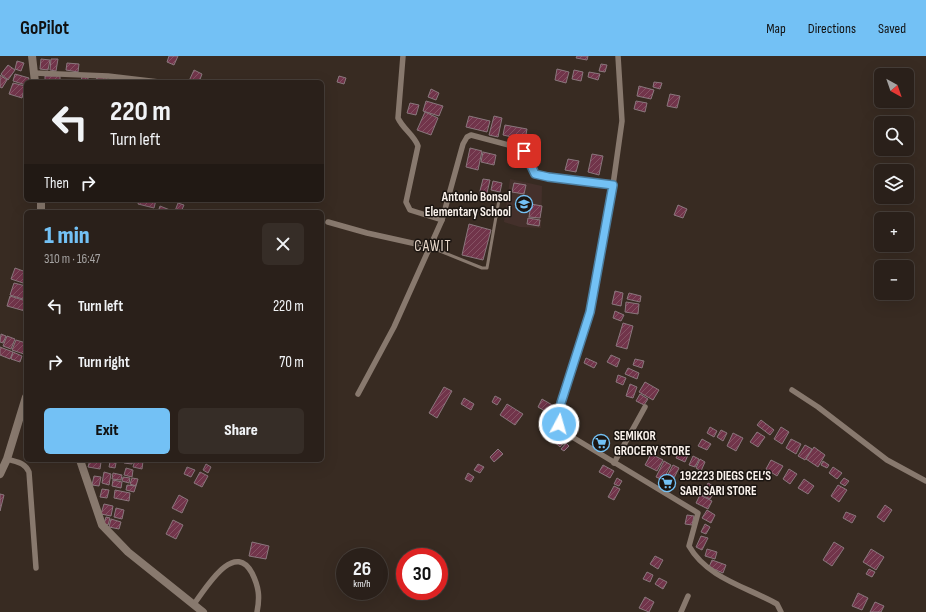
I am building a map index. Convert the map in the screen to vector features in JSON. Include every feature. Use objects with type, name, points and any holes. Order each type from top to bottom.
[{"type":"main road","points":[[32,56],[34,80]]},
{"type":"main road","points":[[0,474],[7,459],[24,404]]},
{"type":"main road","points":[[81,462],[102,525],[128,552],[204,612]]},
{"type":"street","points":[[403,56],[398,118],[402,126],[416,141],[418,146],[406,202],[410,210],[442,220]]},
{"type":"street","points":[[618,56],[622,121],[613,185],[590,312],[561,403],[559,424],[564,432],[614,464],[698,513],[689,546],[694,555],[705,568],[777,604],[782,612]]},
{"type":"street","points":[[34,73],[108,76],[142,80]]},
{"type":"street","points":[[358,394],[394,327],[442,220],[463,144],[467,137],[471,135],[520,148],[524,151],[535,174],[613,185]]},
{"type":"street","points":[[328,222],[367,233],[430,247]]},
{"type":"street","points":[[792,390],[818,407],[887,460],[926,481]]},
{"type":"street","points":[[614,464],[645,407]]},
{"type":"street","points":[[7,459],[22,463],[27,466],[29,472],[36,568]]},
{"type":"street","points":[[194,604],[223,568],[233,561],[241,561],[248,566],[258,583],[260,599],[257,612]]},
{"type":"street","points":[[681,612],[688,596]]},
{"type":"lane","points":[[430,247],[482,268],[488,268],[500,194]]},
{"type":"shaded area","name":"Antonio Bonsol Elementary School","points":[[510,179],[542,186],[541,228],[520,227],[504,222]]},
{"type":"building","points":[[169,56],[178,56],[174,65],[167,62]]},
{"type":"building","points":[[577,56],[588,56],[587,60],[576,58]]},
{"type":"building","points":[[41,59],[50,60],[48,70],[40,69]]},
{"type":"building","points":[[51,59],[58,59],[56,71],[50,70]]},
{"type":"building","points":[[17,61],[24,63],[21,71],[15,69]]},
{"type":"building","points":[[67,63],[79,64],[78,72],[66,70]]},
{"type":"building","points":[[601,64],[607,65],[605,72],[599,71]]},
{"type":"building","points":[[8,65],[15,70],[8,80],[1,74]]},
{"type":"building","points":[[557,69],[569,72],[566,83],[555,80]]},
{"type":"building","points":[[194,70],[202,74],[200,80],[189,80]]},
{"type":"building","points":[[574,70],[583,72],[581,81],[572,79]]},
{"type":"building","points":[[589,72],[600,74],[598,80],[588,77]]},
{"type":"building","points":[[15,74],[29,78],[28,80],[24,80],[24,84],[13,81]]},
{"type":"building","points":[[0,75],[7,80],[2,88],[0,87]]},
{"type":"building","points":[[45,76],[60,76],[60,80],[45,80]]},
{"type":"building","points":[[82,76],[88,77],[88,80],[81,80]]},
{"type":"building","points":[[339,76],[346,78],[344,84],[337,82]]},
{"type":"building","points":[[97,77],[107,78],[107,80],[96,80]]},
{"type":"building","points":[[654,82],[662,83],[660,89],[653,87]]},
{"type":"building","points":[[13,83],[24,86],[22,98],[9,94]]},
{"type":"building","points":[[639,86],[654,90],[651,99],[637,96]]},
{"type":"building","points":[[431,89],[439,93],[436,100],[428,97]]},
{"type":"building","points":[[670,94],[680,96],[677,108],[667,106]]},
{"type":"building","points":[[426,101],[443,106],[439,116],[423,111]]},
{"type":"building","points":[[636,101],[647,103],[645,112],[634,109]]},
{"type":"building","points":[[410,103],[419,105],[416,115],[407,113]]},
{"type":"building","points":[[425,112],[438,118],[431,135],[417,130]]},
{"type":"building","points":[[469,116],[490,121],[487,132],[466,127]]},
{"type":"building","points":[[494,116],[502,118],[498,137],[489,135]]},
{"type":"building","points":[[505,125],[527,129],[525,140],[503,135]]},
{"type":"building","points":[[470,148],[482,151],[478,170],[466,167]]},
{"type":"building","points":[[483,152],[496,155],[494,165],[481,162]]},
{"type":"building","points":[[592,154],[603,156],[599,175],[588,172]]},
{"type":"building","points":[[568,159],[579,161],[576,172],[565,170]]},
{"type":"building","points":[[483,179],[490,180],[486,197],[479,195]]},
{"type":"building","points":[[493,181],[502,183],[500,192],[491,190]]},
{"type":"building","points":[[514,183],[526,185],[524,194],[512,192]]},
{"type":"building","points":[[138,202],[156,202],[154,208],[138,204]]},
{"type":"building","points":[[178,203],[184,205],[182,210],[175,210]]},
{"type":"building","points":[[531,204],[542,206],[540,218],[529,217]]},
{"type":"building","points":[[678,205],[687,209],[683,218],[674,215]]},
{"type":"building","points":[[160,206],[170,210],[159,210]]},
{"type":"building","points":[[528,218],[540,220],[539,226],[527,224]]},
{"type":"building","points":[[469,224],[491,230],[483,260],[462,255]]},
{"type":"building","points":[[15,268],[24,271],[24,283],[11,279]]},
{"type":"building","points":[[14,283],[24,286],[24,299],[10,295]]},
{"type":"building","points":[[615,291],[623,293],[621,306],[612,304]]},
{"type":"building","points":[[629,293],[641,296],[640,302],[627,299]]},
{"type":"building","points":[[10,296],[24,300],[24,311],[7,306]]},
{"type":"building","points":[[626,302],[639,304],[638,314],[625,312]]},
{"type":"building","points":[[615,311],[624,315],[621,321],[613,318]]},
{"type":"building","points":[[623,323],[633,326],[627,349],[616,346]]},
{"type":"building","points":[[1,334],[6,336],[3,343],[0,342]]},
{"type":"building","points":[[7,336],[15,339],[11,349],[3,346]]},
{"type":"building","points":[[16,340],[24,342],[24,354],[12,350]]},
{"type":"building","points":[[0,347],[13,352],[10,359],[0,355]]},
{"type":"building","points":[[13,352],[22,356],[20,362],[11,359]]},
{"type":"building","points":[[611,355],[620,359],[617,367],[607,362]]},
{"type":"building","points":[[586,358],[597,363],[594,368],[584,363]]},
{"type":"building","points":[[635,359],[644,361],[642,368],[633,365]]},
{"type":"building","points":[[628,368],[639,373],[637,379],[625,374]]},
{"type":"building","points":[[618,375],[626,378],[623,385],[616,382]]},
{"type":"building","points":[[645,382],[659,390],[653,400],[639,392]]},
{"type":"building","points":[[630,384],[637,387],[633,398],[626,396]]},
{"type":"building","points":[[444,387],[452,391],[437,418],[429,413]]},
{"type":"building","points":[[640,394],[648,399],[644,405],[636,401]]},
{"type":"building","points":[[495,396],[501,399],[497,405],[492,402]]},
{"type":"building","points":[[464,398],[474,404],[471,410],[461,404]]},
{"type":"building","points":[[542,399],[554,406],[550,414],[538,407]]},
{"type":"building","points":[[507,404],[523,414],[515,425],[500,415]]},
{"type":"building","points":[[761,420],[774,430],[770,435],[757,425]]},
{"type":"building","points":[[710,427],[717,431],[714,437],[707,433]]},
{"type":"building","points":[[781,427],[789,432],[782,444],[774,439]]},
{"type":"building","points":[[557,430],[567,439],[560,447],[550,438]]},
{"type":"building","points":[[721,430],[727,433],[723,441],[717,437]]},
{"type":"building","points":[[757,432],[765,437],[758,447],[750,442]]},
{"type":"building","points":[[733,433],[743,438],[736,451],[727,446]]},
{"type":"building","points":[[702,439],[711,444],[707,450],[698,446]]},
{"type":"building","points":[[791,439],[801,444],[796,454],[786,448]]},
{"type":"building","points":[[566,443],[569,446],[564,451],[561,449]]},
{"type":"building","points":[[805,445],[812,449],[805,460],[798,456]]},
{"type":"building","points":[[814,447],[825,455],[818,467],[806,459]]},
{"type":"building","points":[[498,449],[503,454],[494,462],[490,457]]},
{"type":"building","points":[[679,451],[688,455],[685,462],[676,458]]},
{"type":"building","points":[[651,454],[663,460],[657,471],[645,465]]},
{"type":"building","points":[[693,456],[699,459],[695,467],[689,465]]},
{"type":"building","points":[[700,459],[705,462],[701,471],[696,468]]},
{"type":"building","points":[[771,460],[783,466],[777,476],[766,469]]},
{"type":"building","points":[[664,461],[671,465],[663,480],[656,477]]},
{"type":"building","points":[[823,461],[829,465],[827,468],[821,465]]},
{"type":"building","points":[[89,462],[101,462],[100,469],[88,467]]},
{"type":"building","points":[[110,462],[116,463],[115,468],[109,467]]},
{"type":"building","points":[[124,462],[132,462],[132,464]]},
{"type":"building","points":[[134,462],[143,462],[142,469],[133,467]]},
{"type":"building","points":[[206,464],[211,467],[208,473],[203,470]]},
{"type":"building","points":[[478,464],[484,467],[480,473],[474,470]]},
{"type":"building","points":[[603,465],[614,471],[610,478],[599,472]]},
{"type":"building","points":[[673,465],[679,468],[671,484],[665,480]]},
{"type":"building","points":[[187,467],[195,470],[191,477],[184,474]]},
{"type":"building","points":[[833,467],[842,473],[837,479],[829,473]]},
{"type":"building","points":[[126,468],[133,470],[132,477],[124,475]]},
{"type":"building","points":[[789,469],[797,474],[790,484],[783,479]]},
{"type":"building","points":[[104,472],[111,474],[109,485],[102,483]]},
{"type":"building","points":[[200,472],[208,476],[202,487],[194,483]]},
{"type":"building","points":[[113,473],[122,475],[121,480],[112,479]]},
{"type":"building","points":[[468,473],[474,477],[471,482],[465,479]]},
{"type":"building","points":[[94,476],[101,477],[99,486],[92,485]]},
{"type":"building","points":[[123,477],[130,478],[129,483],[122,481]]},
{"type":"building","points":[[132,478],[138,479],[136,486],[130,484]]},
{"type":"building","points":[[617,478],[622,481],[619,486],[614,484]]},
{"type":"building","points":[[844,478],[849,481],[845,486],[840,483]]},
{"type":"building","points":[[804,479],[814,486],[808,494],[798,488]]},
{"type":"building","points":[[113,480],[122,482],[121,488],[112,486]]},
{"type":"building","points":[[708,483],[717,488],[710,499],[702,495]]},
{"type":"building","points":[[127,485],[136,486],[134,492],[126,490]]},
{"type":"building","points":[[838,485],[847,490],[839,502],[831,496]]},
{"type":"building","points":[[614,486],[620,489],[614,500],[608,497]]},
{"type":"building","points":[[102,489],[109,490],[107,498],[100,497]]},
{"type":"building","points":[[115,490],[130,493],[129,501],[114,498]]},
{"type":"building","points":[[0,494],[4,495],[0,511]]},
{"type":"building","points":[[179,495],[188,500],[182,513],[172,508]]},
{"type":"building","points":[[700,495],[712,501],[708,509],[696,503]]},
{"type":"building","points":[[104,504],[113,506],[111,516],[101,514]]},
{"type":"building","points":[[885,505],[892,510],[884,522],[877,517]]},
{"type":"building","points":[[116,508],[124,510],[122,519],[114,517]]},
{"type":"building","points":[[707,510],[715,515],[711,523],[702,518]]},
{"type":"building","points":[[846,512],[856,516],[852,523],[843,518]]},
{"type":"building","points":[[687,515],[694,516],[692,525],[685,524]]},
{"type":"building","points":[[106,517],[110,518],[108,525],[104,524]]},
{"type":"building","points":[[111,519],[121,522],[119,529],[109,527]]},
{"type":"building","points":[[173,520],[183,525],[176,539],[166,534]]},
{"type":"building","points":[[705,524],[710,527],[706,534],[701,532]]},
{"type":"building","points":[[701,536],[708,538],[702,550],[696,547]]},
{"type":"building","points":[[252,542],[269,546],[266,559],[249,556]]},
{"type":"building","points":[[834,542],[844,548],[832,566],[823,560]]},
{"type":"building","points":[[707,549],[717,552],[715,559],[705,556]]},
{"type":"building","points":[[871,549],[884,557],[876,570],[863,562]]},
{"type":"building","points":[[655,556],[663,560],[658,569],[650,564]]},
{"type":"building","points":[[712,560],[726,565],[723,573],[709,567]]},
{"type":"building","points":[[869,569],[875,572],[872,577],[866,574]]},
{"type":"building","points":[[647,572],[653,575],[650,582],[643,579]]},
{"type":"building","points":[[659,578],[667,582],[663,589],[655,584]]},
{"type":"building","points":[[858,593],[868,598],[862,610],[852,606]]},
{"type":"building","points":[[645,597],[654,602],[649,612],[639,608]]},
{"type":"building","points":[[875,602],[884,606],[881,612],[870,612]]},
{"type":"place","name":"Antonio Bonsol Elementary School","points":[[524,204]]},
{"type":"place","name":"SEMIKOR GROCERY STORE","points":[[601,443]]},
{"type":"place","name":"192223 DIEGS CEL’S SARI SARI STORE","points":[[667,483]]},
{"type":"district","name":"CAWIT","points":[[433,246]]},
{"type":"route","points":[[524,151],[535,174],[613,185],[590,312],[561,403],[559,424]]}]
